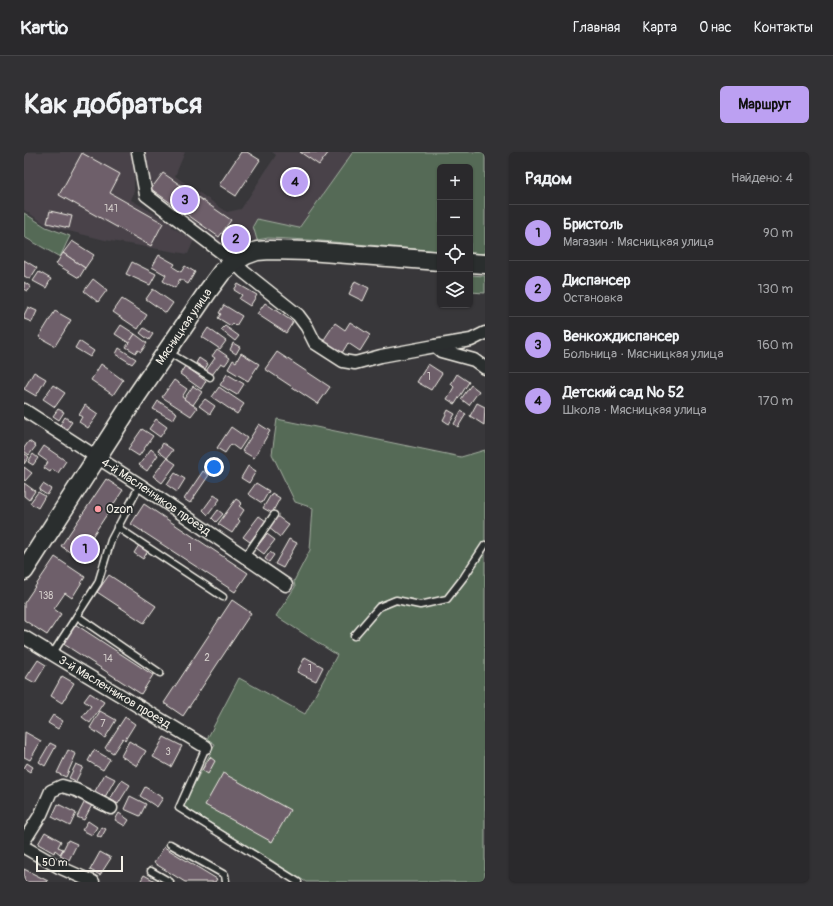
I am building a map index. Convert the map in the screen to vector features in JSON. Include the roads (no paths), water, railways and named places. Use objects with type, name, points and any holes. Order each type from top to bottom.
[{"type":"main road","name":"Мясницкая улица","points":[[24,571],[97,456],[167,351],[222,272],[234,262],[257,251],[270,250],[308,251],[437,261]]},
{"type":"main road","points":[[473,263],[485,264]]},
{"type":"street","points":[[138,152],[146,195],[234,262],[244,272],[298,315],[308,328],[315,343],[343,361],[355,362],[471,340],[485,334]]},
{"type":"street","points":[[435,346],[441,351],[474,360],[485,368]]},
{"type":"street","name":"4-й Масленников проезд","points":[[24,410],[140,484],[286,585]]},
{"type":"street","name":"3-й Масленников проезд","points":[[24,637],[53,653],[206,747]]},
{"type":"street","points":[[24,841],[41,814],[51,792],[62,786],[76,790],[111,808]]},
{"type":"street","points":[[24,846],[28,850],[59,867],[93,882]]},
{"type":"lane","points":[[167,351],[210,377]]},
{"type":"lane","points":[[53,653],[98,583],[111,540],[140,484]]},
{"type":"lane","points":[[245,557],[274,515]]},
{"type":"lane","points":[[117,528],[223,597]]},
{"type":"lane","points":[[354,636],[379,607],[396,600],[420,605],[447,599],[464,577],[485,545]]},
{"type":"lane","points":[[77,616],[160,673]]},
{"type":"lane","points":[[206,747],[179,808],[298,882]]},
{"type":"lane","points":[[170,844],[225,875],[226,882]]},
{"type":"lane","points":[[151,871],[170,882]]},
{"type":"place","name":"Детский сад № 52","points":[[295,182]]},
{"type":"place","name":"Венкождиспансер","points":[[185,200]]},
{"type":"place","name":"Диспансер","points":[[236,239]]},
{"type":"place","name":"Ozon","points":[[98,509]]},
{"type":"place","name":"Бристоль","points":[[85,549]]}]
